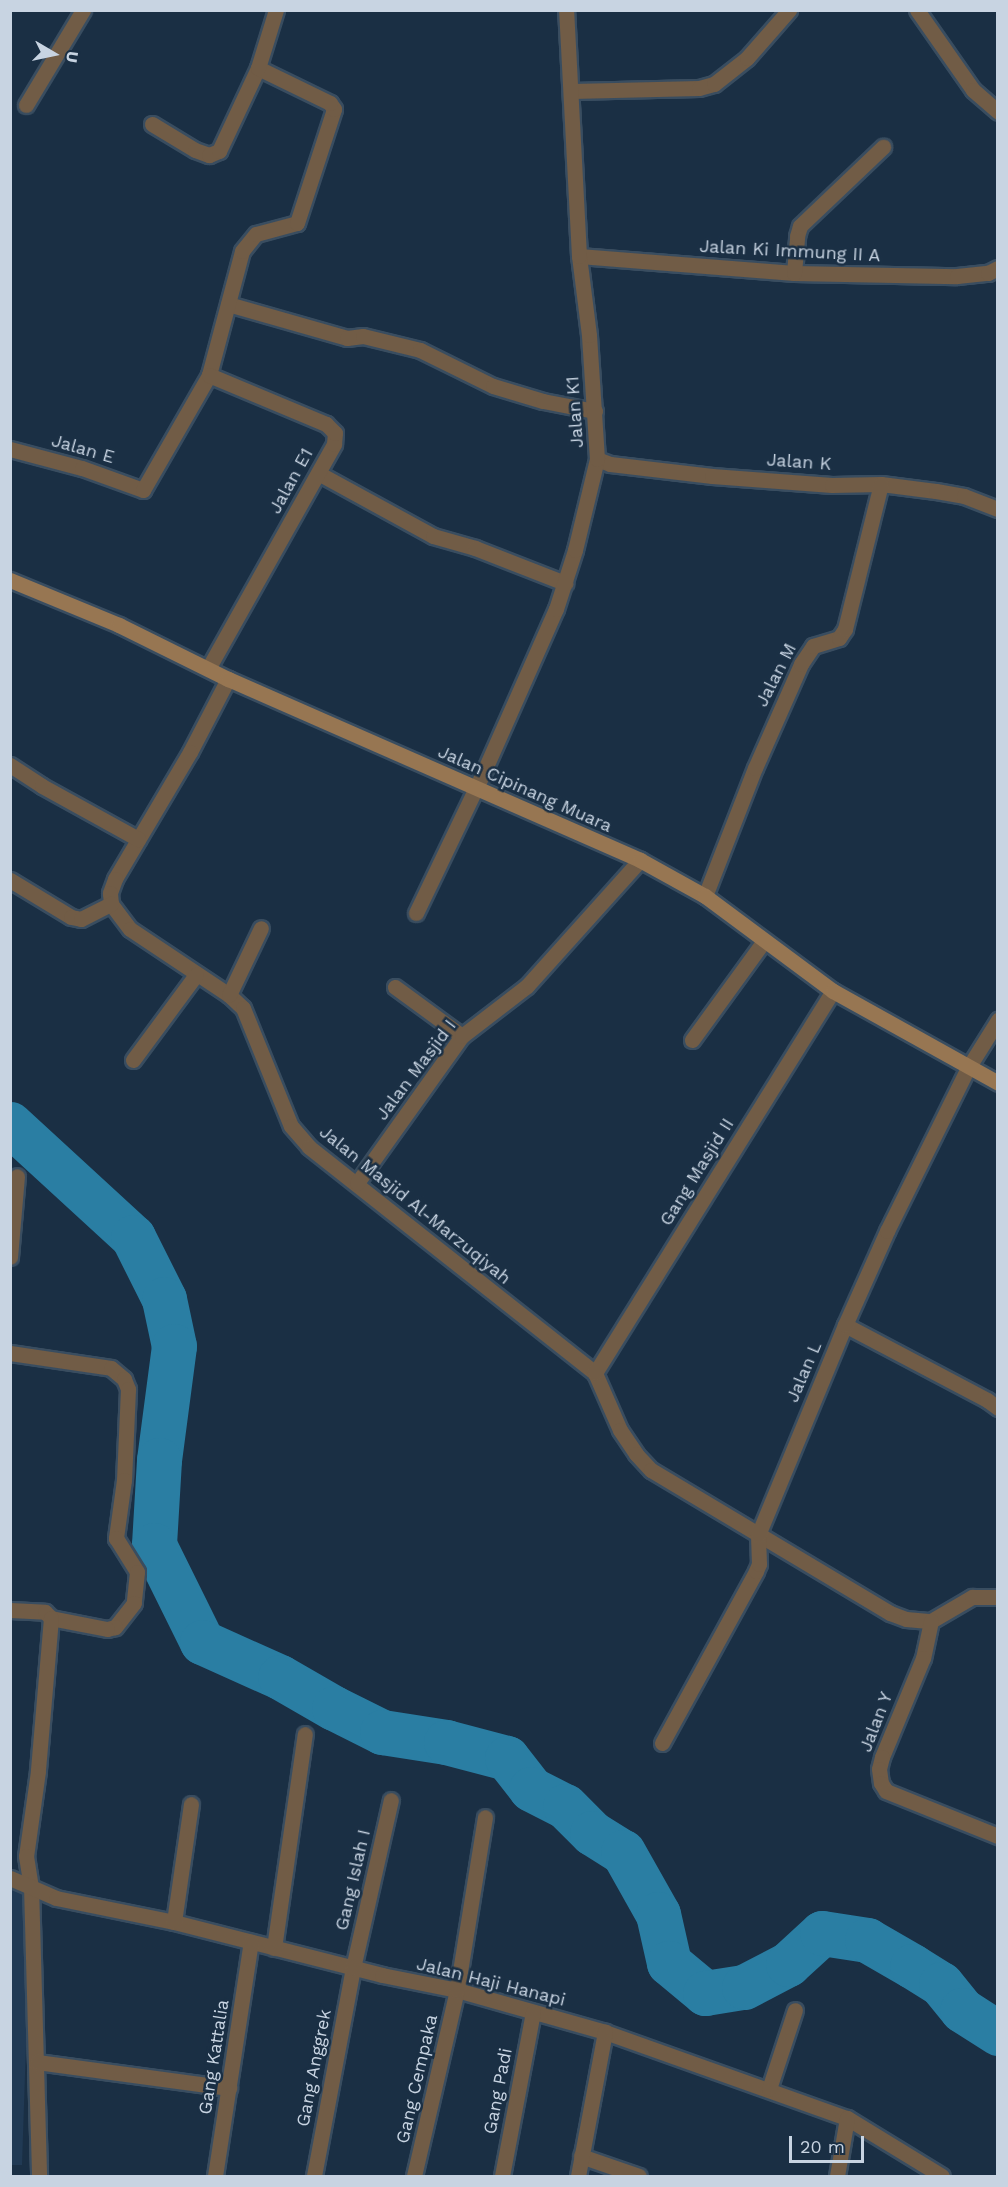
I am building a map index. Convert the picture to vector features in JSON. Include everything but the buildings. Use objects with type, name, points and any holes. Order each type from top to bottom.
[{"type":"street","points":[[26,105],[83,10]]},
{"type":"street","points":[[152,124],[195,150],[209,155],[219,151],[258,68],[276,10]]},
{"type":"street","name":"Jalan K1","points":[[416,913],[475,789],[565,583],[597,459],[595,411],[579,256],[566,10]]},
{"type":"street","points":[[572,92],[699,88],[714,84],[747,58],[789,10]]},
{"type":"street","points":[[917,10],[973,90],[998,112]]},
{"type":"street","points":[[209,375],[242,251],[256,234],[297,223],[334,109],[330,103],[258,68]]},
{"type":"street","points":[[794,273],[800,226],[883,147]]},
{"type":"street","name":"Jalan Ki Immung II A","points":[[579,256],[794,273],[957,276],[988,273],[998,268]]},
{"type":"street","points":[[228,304],[347,338],[363,336],[420,350],[493,386],[543,401],[595,411]]},
{"type":"street","name":"Jalan E1","points":[[209,375],[326,424],[335,433],[334,444],[209,668]]},
{"type":"street","name":"Jalan E","points":[[10,449],[82,468],[143,490],[209,375]]},
{"type":"street","name":"Jalan K","points":[[597,459],[610,464],[712,476],[832,484],[881,484],[964,496],[998,508]]},
{"type":"street","points":[[318,473],[433,536],[475,548],[565,583]]},
{"type":"street","name":"Jalan M","points":[[705,896],[755,768],[801,664],[813,646],[839,638],[845,629],[881,484]]},
{"type":"street","name":"Jalan Cipinang Muara","points":[[10,580],[119,625],[228,679],[640,860],[705,896],[833,992],[998,1083]]},
{"type":"street","points":[[10,880],[71,917],[81,919],[111,904],[110,893],[115,879],[228,679]]},
{"type":"street","points":[[10,765],[42,786],[138,839]]},
{"type":"street","name":"Jalan Masjid I","points":[[357,1183],[462,1036],[527,986],[640,860]]},
{"type":"street","name":"Jalan Masjid Al-Marzuqiyah","points":[[111,904],[130,929],[196,975],[230,995],[243,1008],[291,1126],[309,1147],[595,1373],[620,1430],[636,1454],[651,1470],[758,1535]]},
{"type":"street","points":[[230,995],[261,928]]},
{"type":"street","points":[[692,1040],[764,941]]},
{"type":"street","points":[[133,1059],[196,975]]},
{"type":"street","points":[[395,987],[462,1036]]},
{"type":"street","name":"Gang Masjid II","points":[[595,1373],[833,992]]},
{"type":"street","name":"Jalan L","points":[[662,1743],[756,1571],[759,1564],[758,1535],[845,1324],[968,1068],[998,1020]]},
{"type":"street","points":[[10,1257],[16,1176]]},
{"type":"street","points":[[845,1324],[998,1408]]},
{"type":"street","points":[[10,1353],[111,1368],[124,1379],[128,1389],[124,1480],[116,1538],[137,1572],[135,1603],[114,1627],[107,1629],[51,1618],[45,1612],[10,1610]]},
{"type":"street","points":[[758,1535],[890,1613],[906,1619],[931,1621],[972,1598],[998,1597]]},
{"type":"street","points":[[39,2176],[31,1886],[26,1856],[38,1771],[51,1618]]},
{"type":"street","name":"Jalan Y","points":[[931,1621],[923,1658],[882,1757],[879,1769],[881,1783],[886,1791],[998,1836]]},
{"type":"street","points":[[274,1948],[305,1734]]},
{"type":"street","name":"Gang Islah I","points":[[353,1968],[390,1800]]},
{"type":"street","points":[[174,1922],[191,1804]]},
{"type":"street","name":"Gang Cempaka","points":[[414,2176],[457,1990],[484,1817]]},
{"type":"street","name":"Jalan Haji Hanapi","points":[[10,1878],[56,1898],[174,1922],[353,1968],[457,1990],[605,2032],[847,2118],[934,2174]]},
{"type":"street","name":"Gang Kattalia","points":[[215,2176],[251,1942]]},
{"type":"street","name":"Gang Anggrek","points":[[314,2176],[353,1968]]},
{"type":"street","points":[[769,2089],[795,2010]]},
{"type":"street","name":"Gang Padi","points":[[502,2176],[533,2012]]},
{"type":"street","points":[[578,2176],[605,2032]]},
{"type":"street","points":[[37,2062],[229,2088]]},
{"type":"street","points":[[837,2176],[847,2118]]},
{"type":"street","points":[[581,2156],[639,2176]]},
{"type":"shaded area","points":[[11,1889],[31,1894],[22,2165],[11,2165]]},
{"type":"waterway","points":[[10,1124],[133,1237],[164,1299],[174,1346],[159,1460],[154,1545],[202,1642],[280,1677],[382,1732],[446,1742],[507,1758],[531,1789],[565,1806],[592,1833],[623,1852],[658,1914],[669,1963],[705,1993],[744,1987],[788,1964],[822,1933],[867,1940],[941,1984],[962,2010],[998,2033]]}]
